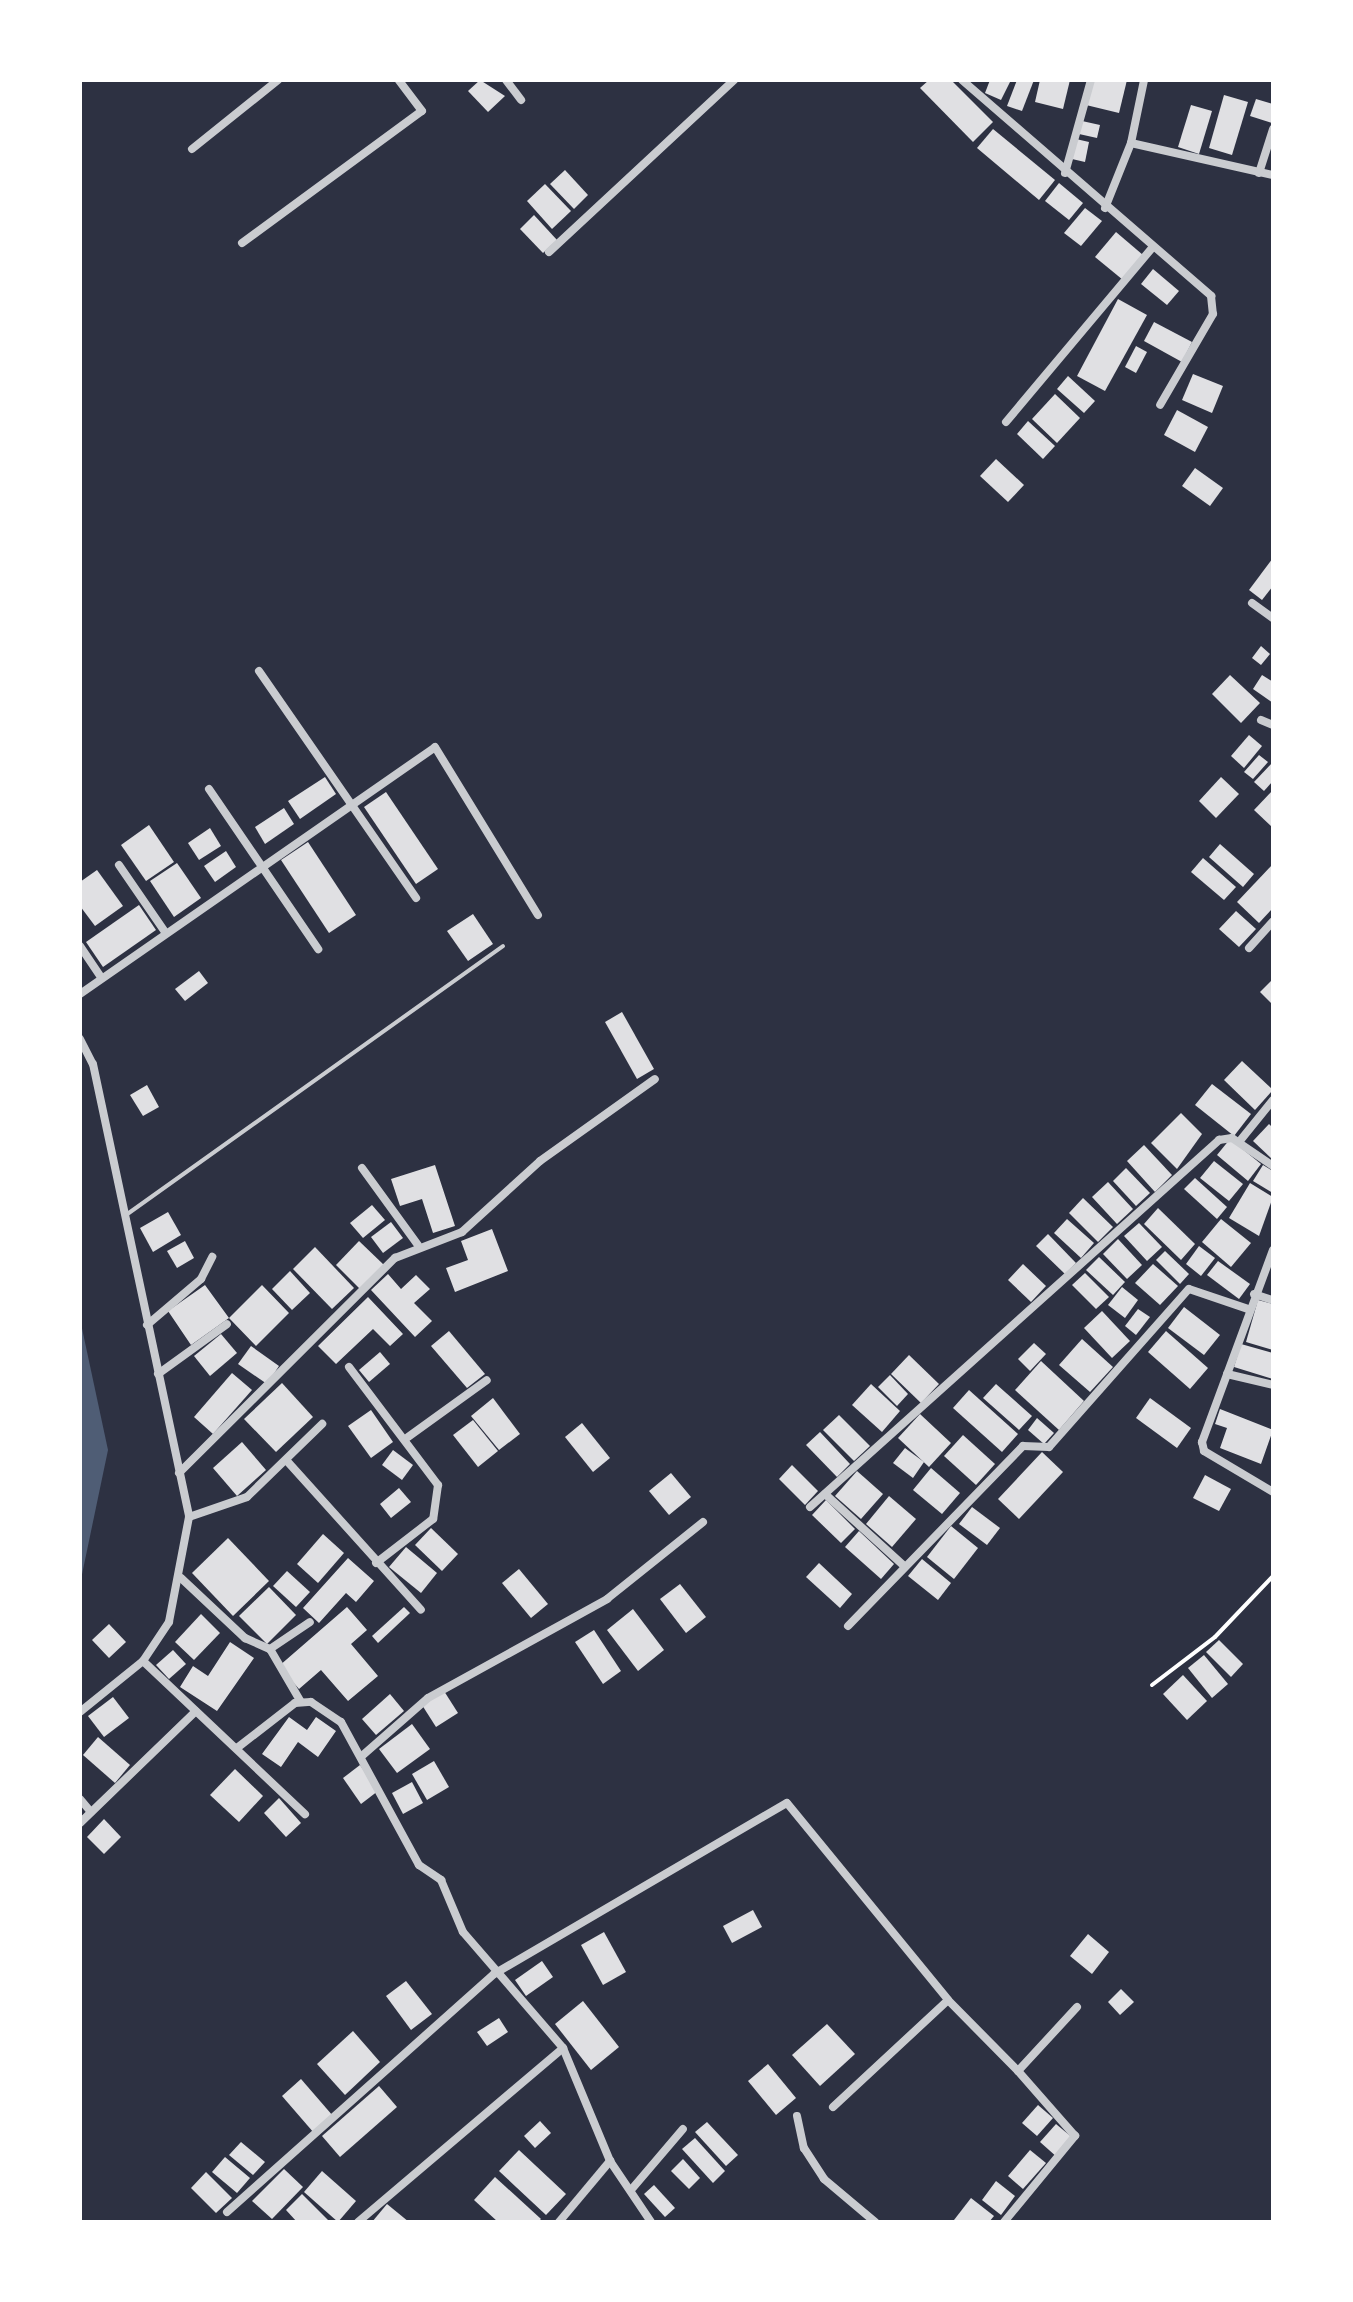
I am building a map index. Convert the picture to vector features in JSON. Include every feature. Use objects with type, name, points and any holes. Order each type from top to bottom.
[{"type":"street","points":[[192,149],[278,80]]},
{"type":"street","points":[[242,243],[422,111],[399,80]]},
{"type":"street","points":[[506,80],[521,100]]},
{"type":"street","points":[[549,252],[734,80]]},
{"type":"street","points":[[962,80],[1214,302],[1160,405]]},
{"type":"street","points":[[1065,173],[1091,80]]},
{"type":"street","points":[[1105,208],[1131,143],[1144,80]]},
{"type":"street","points":[[1259,173],[1273,129]]},
{"type":"street","points":[[1131,143],[1273,175]]},
{"type":"street","points":[[1006,422],[1152,248]]},
{"type":"street","points":[[1252,603],[1273,618]]},
{"type":"street","points":[[259,671],[416,898]]},
{"type":"street","points":[[1261,720],[1273,725]]},
{"type":"street","points":[[80,994],[350,803],[435,747],[538,915]]},
{"type":"street","points":[[209,789],[318,949]]},
{"type":"street","points":[[119,865],[165,932]]},
{"type":"street","points":[[1249,948],[1273,921]]},
{"type":"street","points":[[80,946],[101,977]]},
{"type":"street","points":[[80,1039],[93,1064],[189,1517],[181,1578],[169,1622],[143,1661],[80,1712]]},
{"type":"street","points":[[179,1473],[395,1258],[418,1245],[462,1232],[540,1161],[655,1079]]},
{"type":"street","points":[[1239,1142],[1273,1100]]},
{"type":"street","points":[[810,1507],[1219,1140],[1239,1142],[1273,1166]]},
{"type":"street","points":[[362,1168],[418,1245]]},
{"type":"street","points":[[1273,1250],[1248,1309],[1202,1446],[1273,1492]]},
{"type":"street","points":[[147,1325],[201,1279],[212,1257]]},
{"type":"street","points":[[848,1626],[1023,1446],[1049,1447],[1189,1289],[1248,1309]]},
{"type":"street","points":[[1254,1294],[1273,1300]]},
{"type":"street","points":[[158,1374],[227,1324]]},
{"type":"street","points":[[349,1367],[408,1437],[438,1485],[438,1507],[376,1563]]},
{"type":"street","points":[[1227,1374],[1273,1385]]},
{"type":"street","points":[[408,1437],[487,1380]]},
{"type":"street","points":[[189,1517],[247,1497],[322,1424]]},
{"type":"street","points":[[287,1461],[421,1610]]},
{"type":"street","points":[[825,1494],[904,1566]]},
{"type":"street","points":[[363,1755],[428,1698],[607,1599],[703,1522]]},
{"type":"street","points":[[181,1578],[245,1638],[270,1649],[301,1702],[341,1722],[363,1755],[419,1865],[441,1880],[454,1917],[494,1974],[563,2048],[610,2161],[651,2222]]},
{"type":"street","points":[[270,1649],[310,1622]]},
{"type":"street","points":[[143,1661],[305,1814]]},
{"type":"street","points":[[237,1748],[301,1702]]},
{"type":"street","points":[[80,1823],[196,1711]]},
{"type":"street","points":[[80,1799],[91,1812]]},
{"type":"street","points":[[227,2212],[494,1974],[787,1803],[948,2000],[1018,2071],[1075,2136],[1004,2222]]},
{"type":"street","points":[[833,2107],[948,2000]]},
{"type":"street","points":[[1018,2071],[1077,2007]]},
{"type":"street","points":[[358,2222],[563,2048]]},
{"type":"street","points":[[797,2116],[804,2148],[824,2179],[875,2222]]},
{"type":"street","points":[[631,2190],[683,2129]]},
{"type":"street","points":[[559,2222],[610,2161]]},
{"type":"lane","points":[[126,1215],[503,946]]},
{"type":"path","points":[[1152,1685],[1215,1637],[1273,1576]]},
{"type":"water","points":[[80,1319],[108,1450],[80,1584]]},
{"type":"building","points":[[480,80],[505,96],[488,112],[468,91]]},
{"type":"building","points":[[929,80],[951,80],[993,122],[973,142],[920,88]]},
{"type":"building","points":[[990,80],[1011,80],[1001,100],[985,93]]},
{"type":"building","points":[[1017,80],[1034,80],[1022,111],[1007,106]]},
{"type":"building","points":[[1040,80],[1070,80],[1063,109],[1035,102]]},
{"type":"building","points":[[1092,80],[1127,80],[1119,113],[1086,105]]},
{"type":"building","points":[[1224,95],[1248,102],[1232,155],[1209,148]]},
{"type":"building","points":[[1256,99],[1273,104],[1272,123],[1250,116]]},
{"type":"building","points":[[1191,105],[1212,111],[1199,154],[1178,147]]},
{"type":"building","points":[[1082,121],[1100,125],[1097,138],[1079,134]]},
{"type":"building","points":[[993,129],[1055,180],[1039,200],[977,148]]},
{"type":"building","points":[[1076,139],[1089,142],[1085,162],[1072,159]]},
{"type":"building","points":[[565,170],[588,195],[574,209],[550,184]]},
{"type":"building","points":[[1059,183],[1083,203],[1069,220],[1045,201]]},
{"type":"building","points":[[545,184],[571,211],[552,229],[527,201]]},
{"type":"building","points":[[1085,208],[1102,221],[1081,246],[1064,233]]},
{"type":"building","points":[[534,215],[557,240],[543,253],[520,229]]},
{"type":"building","points":[[1116,232],[1143,255],[1123,280],[1095,257]]},
{"type":"building","points":[[1153,269],[1179,291],[1167,305],[1141,284]]},
{"type":"building","points":[[1118,299],[1147,315],[1105,391],[1077,376]]},
{"type":"building","points":[[1154,322],[1192,342],[1182,362],[1144,341]]},
{"type":"building","points":[[1136,346],[1147,352],[1136,373],[1125,367]]},
{"type":"building","points":[[1193,374],[1223,386],[1212,413],[1182,400]]},
{"type":"building","points":[[1068,376],[1095,401],[1084,413],[1057,389]]},
{"type":"building","points":[[1055,394],[1080,418],[1057,443],[1032,419]]},
{"type":"building","points":[[1177,410],[1208,427],[1195,452],[1164,435]]},
{"type":"building","points":[[1028,421],[1055,446],[1043,459],[1017,434]]},
{"type":"building","points":[[996,459],[1024,485],[1008,502],[980,476]]},
{"type":"building","points":[[1195,468],[1223,488],[1210,506],[1182,486]]},
{"type":"building","points":[[1273,558],[1273,586],[1262,600],[1249,590]]},
{"type":"building","points":[[1261,646],[1270,654],[1261,665],[1252,658]]},
{"type":"building","points":[[1230,675],[1260,703],[1241,723],[1212,694]]},
{"type":"building","points":[[1262,675],[1273,682],[1273,703],[1253,689]]},
{"type":"building","points":[[1249,735],[1262,746],[1244,768],[1231,756]]},
{"type":"building","points":[[1259,755],[1268,762],[1253,779],[1244,772]]},
{"type":"building","points":[[1273,762],[1273,781],[1264,791],[1254,782]]},
{"type":"building","points":[[325,777],[336,794],[300,819],[288,801]]},
{"type":"building","points":[[1221,777],[1239,794],[1216,818],[1199,801]]},
{"type":"building","points":[[1273,790],[1273,828],[1254,810]]},
{"type":"building","points":[[386,792],[438,869],[416,884],[364,807]]},
{"type":"building","points":[[284,808],[294,824],[265,844],[255,827]]},
{"type":"building","points":[[149,825],[174,862],[146,881],[121,845]]},
{"type":"building","points":[[210,828],[221,846],[199,860],[188,843]]},
{"type":"building","points":[[308,842],[356,915],[329,933],[281,860]]},
{"type":"building","points":[[1220,844],[1254,874],[1243,887],[1209,857]]},
{"type":"building","points":[[226,851],[236,867],[215,882],[204,866]]},
{"type":"building","points":[[1203,858],[1236,887],[1224,900],[1191,872]]},
{"type":"building","points":[[177,863],[201,898],[174,917],[150,881]]},
{"type":"building","points":[[1273,864],[1273,908],[1259,923],[1237,902]]},
{"type":"building","points":[[97,870],[123,906],[95,926],[80,906],[80,882]]},
{"type":"building","points":[[139,905],[156,930],[103,967],[86,942]]},
{"type":"building","points":[[1236,911],[1256,929],[1239,947],[1219,929]]},
{"type":"building","points":[[473,914],[493,944],[468,961],[447,931]]},
{"type":"building","points":[[199,971],[208,983],[185,1001],[175,989]]},
{"type":"building","points":[[1273,979],[1273,1005],[1260,992]]},
{"type":"building","points":[[622,1012],[654,1069],[637,1079],[605,1022]]},
{"type":"building","points":[[1242,1061],[1273,1090],[1255,1110],[1224,1080]]},
{"type":"building","points":[[1212,1084],[1251,1114],[1234,1136],[1195,1105]]},
{"type":"building","points":[[147,1085],[159,1107],[143,1116],[130,1095]]},
{"type":"building","points":[[1181,1113],[1202,1134],[1177,1169],[1151,1143]]},
{"type":"building","points":[[1269,1124],[1273,1128],[1273,1160],[1253,1141]]},
{"type":"building","points":[[1230,1139],[1261,1164],[1248,1181],[1217,1155]]},
{"type":"building","points":[[1144,1145],[1172,1175],[1155,1192],[1127,1161]]},
{"type":"building","points":[[1214,1161],[1243,1184],[1229,1201],[1200,1178]]},
{"type":"building","points":[[435,1165],[455,1226],[433,1233],[422,1199],[400,1206],[391,1179]]},
{"type":"building","points":[[1263,1165],[1273,1171],[1273,1193],[1253,1181]]},
{"type":"building","points":[[1126,1168],[1150,1193],[1136,1206],[1113,1181]]},
{"type":"building","points":[[1195,1178],[1227,1207],[1217,1219],[1184,1189]]},
{"type":"building","points":[[1108,1182],[1133,1209],[1117,1224],[1092,1197]]},
{"type":"building","points":[[1250,1183],[1273,1197],[1259,1236],[1229,1218]]},
{"type":"building","points":[[1083,1198],[1113,1227],[1098,1242],[1069,1213]]},
{"type":"building","points":[[372,1205],[385,1220],[363,1238],[350,1223]]},
{"type":"building","points":[[1158,1208],[1195,1244],[1181,1260],[1144,1224]]},
{"type":"building","points":[[168,1212],[181,1235],[153,1252],[140,1228]]},
{"type":"building","points":[[1067,1219],[1094,1243],[1081,1258],[1054,1233]]},
{"type":"building","points":[[1221,1219],[1251,1243],[1231,1267],[1202,1242]]},
{"type":"building","points":[[391,1222],[403,1238],[383,1253],[371,1237]]},
{"type":"building","points":[[1139,1223],[1162,1247],[1147,1261],[1124,1236]]},
{"type":"building","points":[[492,1229],[508,1271],[455,1292],[446,1268],[468,1260],[461,1241]]},
{"type":"building","points":[[1048,1234],[1076,1263],[1065,1274],[1036,1246]]},
{"type":"building","points":[[1118,1239],[1142,1265],[1127,1279],[1103,1254]]},
{"type":"building","points":[[185,1241],[194,1258],[177,1268],[167,1251]]},
{"type":"building","points":[[359,1241],[384,1265],[361,1290],[336,1265]]},
{"type":"building","points":[[1199,1246],[1215,1258],[1201,1276],[1186,1264]]},
{"type":"building","points":[[315,1247],[354,1288],[332,1309],[293,1269]]},
{"type":"building","points":[[1165,1251],[1189,1274],[1180,1284],[1156,1260]]},
{"type":"building","points":[[1099,1257],[1125,1282],[1113,1295],[1086,1270]]},
{"type":"building","points":[[1218,1261],[1250,1284],[1239,1299],[1207,1275]]},
{"type":"building","points":[[1023,1264],[1046,1286],[1031,1302],[1008,1280]]},
{"type":"building","points":[[1153,1264],[1178,1286],[1160,1305],[1135,1283]]},
{"type":"building","points":[[290,1271],[310,1293],[292,1310],[272,1289]]},
{"type":"building","points":[[1085,1273],[1109,1297],[1096,1309],[1072,1285]]},
{"type":"building","points":[[388,1274],[401,1289],[416,1275],[430,1289],[414,1303],[432,1321],[415,1337],[371,1290]]},
{"type":"building","points":[[205,1285],[229,1318],[191,1345],[168,1311]]},
{"type":"building","points":[[262,1285],[289,1313],[256,1346],[229,1318]]},
{"type":"building","points":[[1122,1287],[1138,1300],[1125,1318],[1108,1305]]},
{"type":"building","points":[[368,1297],[403,1334],[390,1346],[373,1329],[336,1364],[318,1346]]},
{"type":"building","points":[[1258,1300],[1273,1304],[1273,1350],[1246,1342]]},
{"type":"building","points":[[1184,1307],[1220,1335],[1204,1355],[1168,1328]]},
{"type":"building","points":[[1138,1309],[1150,1317],[1136,1335],[1125,1326]]},
{"type":"building","points":[[1102,1311],[1130,1341],[1112,1358],[1084,1328]]},
{"type":"building","points":[[449,1331],[485,1374],[467,1388],[431,1346]]},
{"type":"building","points":[[1166,1331],[1208,1368],[1190,1389],[1148,1352]]},
{"type":"building","points":[[221,1334],[237,1353],[210,1376],[194,1356]]},
{"type":"building","points":[[1082,1339],[1113,1367],[1090,1392],[1059,1365]]},
{"type":"building","points":[[1034,1343],[1046,1354],[1030,1371],[1018,1359]]},
{"type":"building","points":[[1241,1344],[1273,1353],[1273,1379],[1234,1367]]},
{"type":"building","points":[[251,1346],[279,1366],[267,1384],[238,1364]]},
{"type":"building","points":[[380,1352],[390,1364],[369,1382],[359,1370]]},
{"type":"building","points":[[909,1355],[939,1384],[921,1403],[891,1374]]},
{"type":"building","points":[[1041,1361],[1084,1401],[1059,1430],[1015,1390]]},
{"type":"building","points":[[232,1373],[252,1390],[213,1434],[194,1417]]},
{"type":"building","points":[[890,1375],[908,1394],[897,1406],[878,1387]]},
{"type":"building","points":[[282,1383],[313,1417],[276,1452],[244,1419]]},
{"type":"building","points":[[871,1384],[900,1411],[882,1432],[852,1405]]},
{"type":"building","points":[[996,1384],[1032,1416],[1019,1430],[983,1398]]},
{"type":"building","points":[[969,1390],[1018,1434],[1002,1452],[953,1408]]},
{"type":"building","points":[[493,1398],[520,1434],[499,1450],[471,1416]]},
{"type":"building","points":[[1150,1398],[1191,1428],[1177,1448],[1136,1418]]},
{"type":"building","points":[[1220,1409],[1273,1430],[1261,1464],[1220,1448],[1227,1428],[1215,1424]]},
{"type":"building","points":[[371,1410],[393,1442],[371,1458],[348,1426]]},
{"type":"building","points":[[920,1414],[951,1443],[929,1467],[898,1438]]},
{"type":"building","points":[[839,1415],[870,1446],[854,1461],[823,1430]]},
{"type":"building","points":[[1037,1418],[1054,1433],[1044,1444],[1028,1430]]},
{"type":"building","points":[[473,1420],[498,1451],[478,1467],[453,1435]]},
{"type":"building","points":[[582,1423],[610,1458],[593,1472],[565,1437]]},
{"type":"building","points":[[820,1432],[850,1464],[837,1477],[806,1445]]},
{"type":"building","points":[[963,1435],[995,1464],[976,1485],[944,1456]]},
{"type":"building","points":[[242,1442],[266,1470],[237,1496],[213,1468]]},
{"type":"building","points":[[905,1448],[924,1462],[913,1478],[893,1463]]},
{"type":"building","points":[[393,1450],[413,1465],[402,1480],[382,1465]]},
{"type":"building","points":[[1042,1452],[1063,1472],[1019,1519],[998,1499]]},
{"type":"building","points":[[792,1465],[818,1491],[805,1505],[779,1479]]},
{"type":"building","points":[[931,1468],[960,1493],[942,1514],[913,1490]]},
{"type":"building","points":[[857,1471],[883,1494],[861,1519],[835,1496]]},
{"type":"building","points":[[671,1473],[691,1497],[669,1515],[649,1491]]},
{"type":"building","points":[[1205,1475],[1231,1489],[1219,1511],[1193,1498]]},
{"type":"building","points":[[399,1488],[411,1502],[391,1518],[380,1504]]},
{"type":"building","points":[[889,1496],[916,1519],[892,1547],[866,1524]]},
{"type":"building","points":[[826,1500],[855,1529],[841,1543],[812,1515]]},
{"type":"building","points":[[972,1507],[1000,1528],[987,1545],[959,1524]]},
{"type":"building","points":[[951,1526],[978,1548],[954,1579],[927,1557]]},
{"type":"building","points":[[431,1528],[458,1554],[442,1571],[415,1545]]},
{"type":"building","points":[[859,1531],[894,1564],[881,1579],[845,1547]]},
{"type":"building","points":[[323,1534],[344,1553],[318,1583],[297,1564]]},
{"type":"building","points":[[228,1538],[269,1581],[233,1616],[192,1573]]},
{"type":"building","points":[[406,1547],[437,1573],[421,1593],[389,1567]]},
{"type":"building","points":[[348,1558],[374,1581],[356,1602],[346,1593],[319,1623],[303,1608]]},
{"type":"building","points":[[922,1559],[951,1583],[938,1600],[908,1576]]},
{"type":"building","points":[[819,1563],[852,1594],[840,1608],[806,1577]]},
{"type":"building","points":[[519,1569],[548,1604],[531,1618],[502,1583]]},
{"type":"building","points":[[287,1571],[310,1592],[296,1607],[273,1586]]},
{"type":"building","points":[[680,1584],[706,1617],[686,1633],[660,1599]]},
{"type":"building","points":[[269,1587],[296,1615],[267,1644],[239,1616]]},
{"type":"building","points":[[347,1607],[367,1630],[351,1644],[378,1676],[348,1701],[321,1670],[299,1689],[279,1666]]},
{"type":"building","points":[[404,1607],[410,1613],[378,1643],[372,1636]]},
{"type":"building","points":[[633,1609],[664,1650],[638,1671],[607,1630]]},
{"type":"building","points":[[201,1614],[220,1633],[194,1660],[175,1642]]},
{"type":"building","points":[[109,1624],[126,1642],[109,1658],[92,1640]]},
{"type":"building","points":[[594,1630],[621,1671],[603,1684],[575,1642]]},
{"type":"building","points":[[1219,1640],[1243,1664],[1231,1677],[1206,1652]]},
{"type":"building","points":[[230,1642],[254,1658],[217,1711],[180,1687],[193,1666],[208,1676]]},
{"type":"building","points":[[173,1650],[186,1664],[169,1679],[156,1665]]},
{"type":"building","points":[[1204,1655],[1228,1684],[1212,1698],[1188,1668]]},
{"type":"building","points":[[1183,1675],[1207,1701],[1187,1720],[1163,1694]]},
{"type":"building","points":[[444,1691],[458,1713],[436,1727],[422,1705]]},
{"type":"building","points":[[390,1694],[404,1711],[376,1735],[362,1719]]},
{"type":"building","points":[[113,1697],[129,1718],[104,1737],[88,1716]]},
{"type":"building","points":[[289,1717],[307,1730],[316,1717],[336,1731],[318,1757],[298,1742],[281,1767],[262,1754]]},
{"type":"building","points":[[412,1724],[430,1749],[397,1773],[379,1749]]},
{"type":"building","points":[[98,1737],[130,1765],[115,1783],[83,1755]]},
{"type":"building","points":[[434,1761],[449,1787],[427,1800],[412,1774]]},
{"type":"building","points":[[360,1765],[378,1791],[361,1804],[343,1778]]},
{"type":"building","points":[[235,1769],[263,1796],[239,1822],[210,1795]]},
{"type":"building","points":[[412,1782],[423,1803],[403,1814],[392,1793]]},
{"type":"building","points":[[279,1798],[301,1823],[286,1837],[264,1813]]},
{"type":"building","points":[[104,1819],[121,1837],[104,1854],[87,1837]]},
{"type":"building","points":[[753,1910],[762,1927],[732,1943],[723,1926]]},
{"type":"building","points":[[604,1932],[626,1972],[603,1985],[581,1945]]},
{"type":"building","points":[[1088,1934],[1109,1952],[1092,1974],[1070,1956]]},
{"type":"building","points":[[542,1961],[553,1977],[526,1996],[515,1980]]},
{"type":"building","points":[[406,1981],[432,2014],[411,2030],[386,1996]]},
{"type":"building","points":[[1121,1989],[1134,2002],[1120,2015],[1108,2002]]},
{"type":"building","points":[[583,2001],[619,2047],[591,2070],[555,2024]]},
{"type":"building","points":[[499,2018],[508,2032],[487,2046],[477,2032]]},
{"type":"building","points":[[827,2024],[855,2054],[820,2086],[792,2055]]},
{"type":"building","points":[[353,2031],[380,2062],[345,2095],[317,2064]]},
{"type":"building","points":[[768,2064],[796,2098],[776,2115],[748,2081]]},
{"type":"building","points":[[301,2079],[333,2116],[314,2133],[282,2096]]},
{"type":"building","points":[[379,2086],[397,2107],[340,2157],[322,2136]]},
{"type":"building","points":[[1038,2105],[1053,2118],[1037,2136],[1022,2123]]},
{"type":"building","points":[[540,2121],[551,2133],[535,2148],[524,2136]]},
{"type":"building","points":[[707,2122],[738,2155],[726,2166],[695,2132]]},
{"type":"building","points":[[1056,2124],[1074,2139],[1058,2158],[1040,2142]]},
{"type":"building","points":[[695,2138],[725,2171],[713,2183],[682,2149]]},
{"type":"building","points":[[241,2142],[265,2162],[253,2175],[229,2155]]},
{"type":"building","points":[[519,2150],[566,2194],[546,2215],[499,2171]]},
{"type":"building","points":[[1030,2150],[1046,2163],[1023,2189],[1008,2176]]},
{"type":"building","points":[[225,2157],[250,2178],[237,2193],[212,2172]]},
{"type":"building","points":[[683,2159],[700,2178],[689,2189],[671,2171]]},
{"type":"building","points":[[284,2169],[303,2187],[272,2219],[252,2201]]},
{"type":"building","points":[[322,2171],[356,2201],[338,2222],[304,2192]]},
{"type":"building","points":[[206,2172],[232,2198],[216,2213],[191,2188]]},
{"type":"building","points":[[495,2177],[541,2219],[538,2222],[498,2222],[474,2200]]},
{"type":"building","points":[[996,2181],[1015,2196],[1001,2215],[982,2200]]},
{"type":"building","points":[[654,2185],[675,2208],[665,2217],[644,2194]]},
{"type":"building","points":[[302,2194],[330,2222],[297,2222],[286,2210]]},
{"type":"building","points":[[971,2198],[994,2216],[989,2222],[954,2220]]},
{"type":"building","points":[[387,2204],[409,2222],[372,2222]]}]
